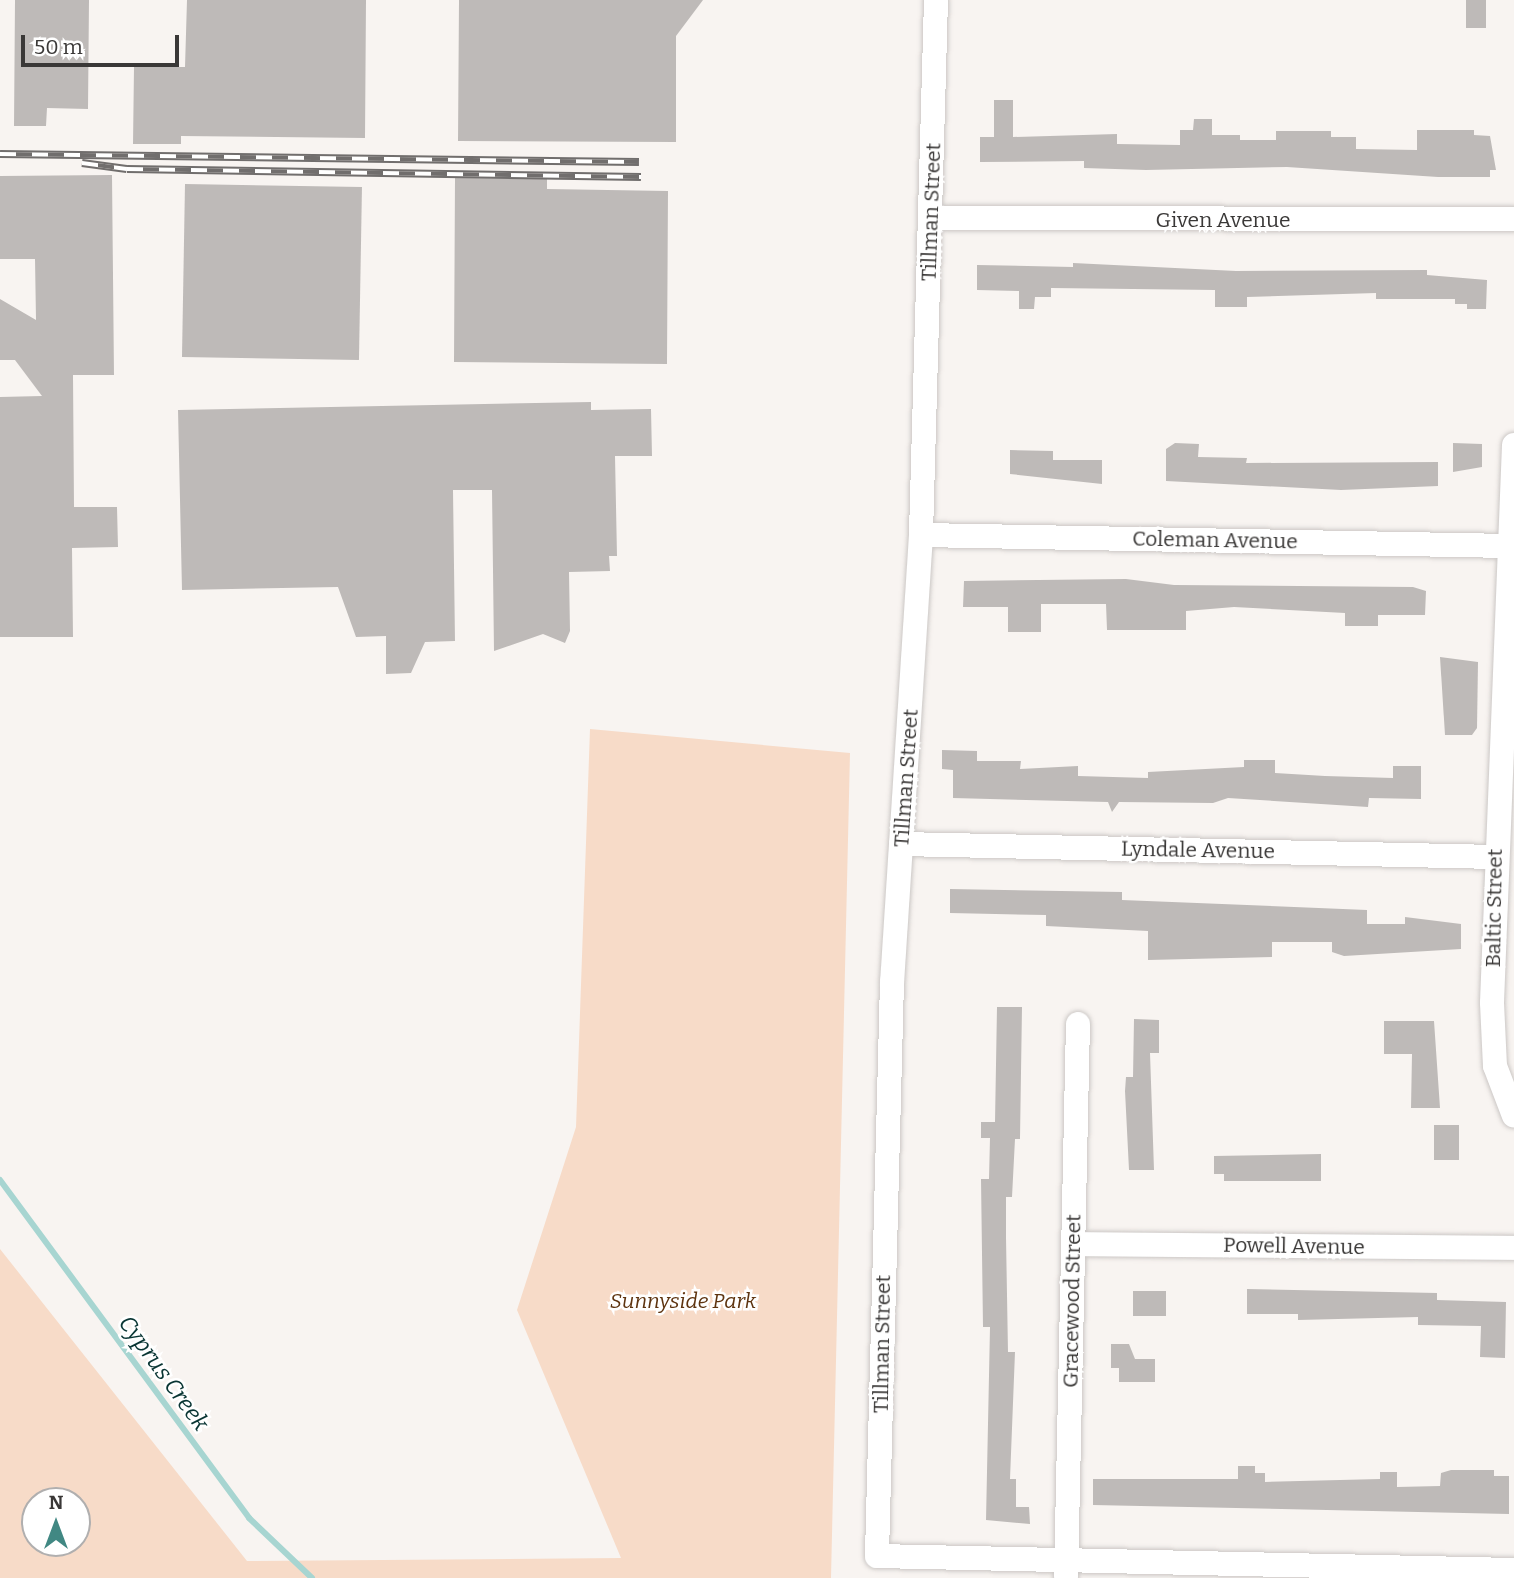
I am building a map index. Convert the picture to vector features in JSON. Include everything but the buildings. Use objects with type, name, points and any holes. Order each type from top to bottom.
[{"type":"street","name":"Tillman Street","points":[[936,0],[921,535],[892,982],[877,1556],[1066,1571]]},
{"type":"street","name":"Given Avenue","points":[[931,218],[1514,219]]},
{"type":"street","name":"Baltic Street","points":[[1514,445],[1495,857],[1495,1066],[1514,1116]]},
{"type":"street","name":"Coleman Avenue","points":[[921,535],[1510,546]]},
{"type":"street","name":"Lyndale Avenue","points":[[901,844],[1495,857]]},
{"type":"street","name":"Gracewood Street","points":[[1066,1571],[1078,1024]]},
{"type":"street","name":"Powell Avenue","points":[[1074,1244],[1514,1248]]},
{"type":"street","points":[[1066,1571],[1514,1570]]},
{"type":"green space","name":"Sunnyside Park","points":[[590,729],[850,753],[831,1578],[0,1578],[0,1249],[247,1561],[621,1558],[517,1310],[576,1127]]},
{"type":"waterway","name":"Cyprus Creek","points":[[0,1180],[249,1518],[312,1578]]},
{"type":"railway","points":[[0,154],[639,162]]},
{"type":"railway","points":[[82,163],[127,169],[641,177]]}]
